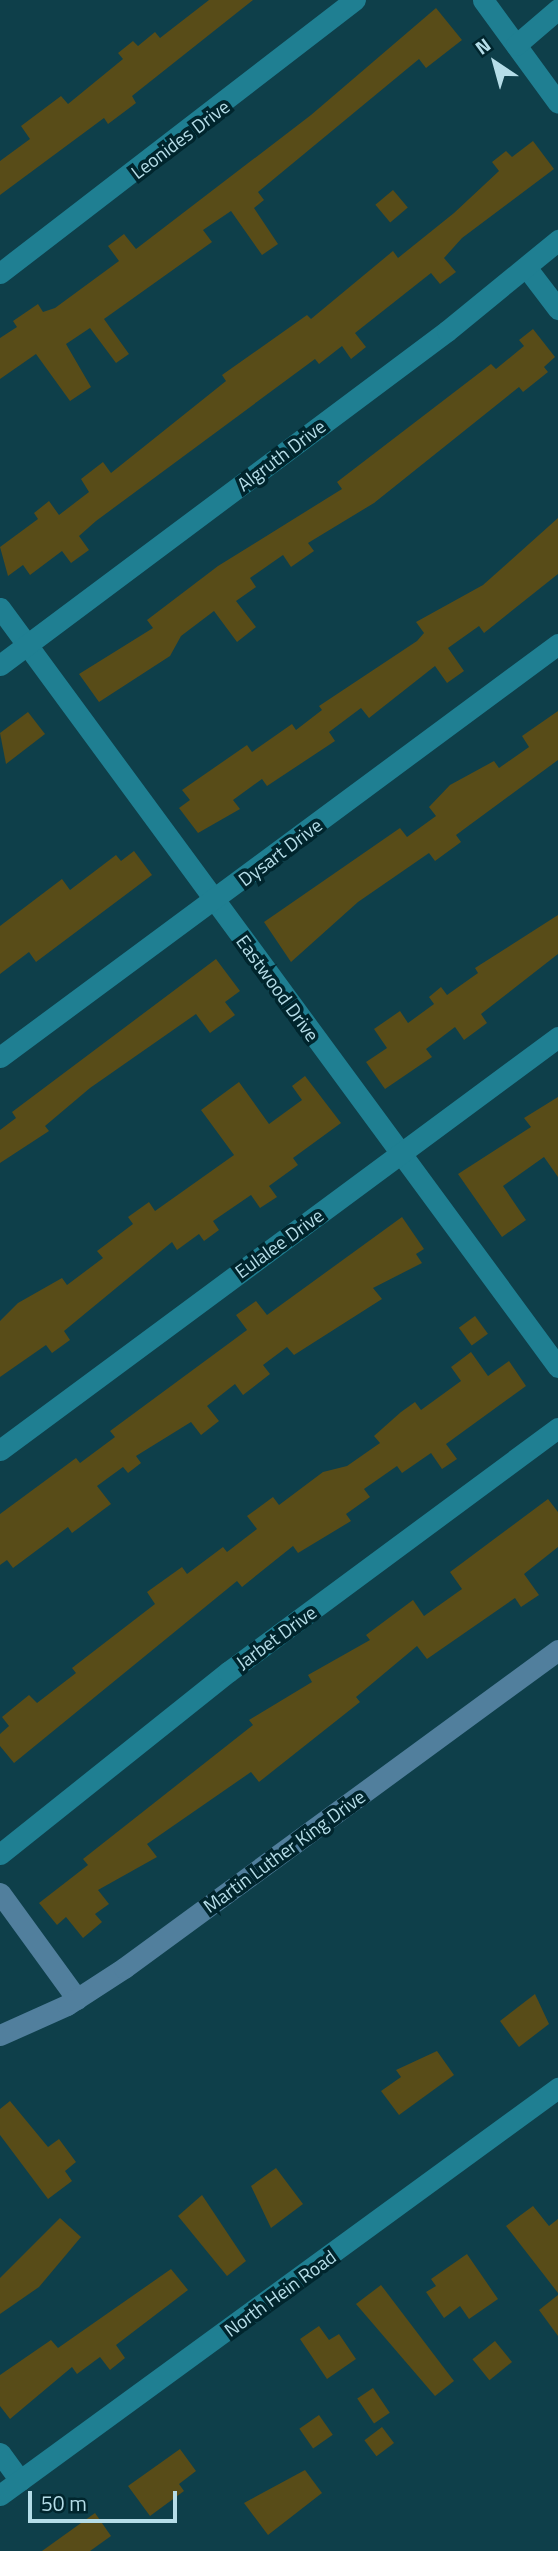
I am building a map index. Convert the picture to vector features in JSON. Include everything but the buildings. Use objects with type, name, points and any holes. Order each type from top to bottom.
[{"type":"main road","name":"Martin Luther King Drive","points":[[0,2035],[77,1999],[558,1650]]},
{"type":"main road","points":[[0,1894],[77,1999]]},
{"type":"street","name":"Leonides Drive","points":[[0,273],[355,0]]},
{"type":"street","points":[[483,0],[558,103]]},
{"type":"street","points":[[516,45],[558,9]]},
{"type":"street","name":"Algruth Drive","points":[[0,665],[558,240]]},
{"type":"street","points":[[526,267],[558,309]]},
{"type":"street","name":"Eastwood Drive","points":[[0,608],[558,1367]]},
{"type":"street","name":"Dysart Drive","points":[[0,1058],[558,644]]},
{"type":"street","name":"Eulalee Drive","points":[[0,1450],[558,1037]]},
{"type":"street","name":"Jarbet Drive","points":[[0,1854],[228,1672],[558,1428]]},
{"type":"street","name":"North Hein Road","points":[[0,2495],[558,2088]]},
{"type":"street","points":[[0,2453],[20,2481]]}]
